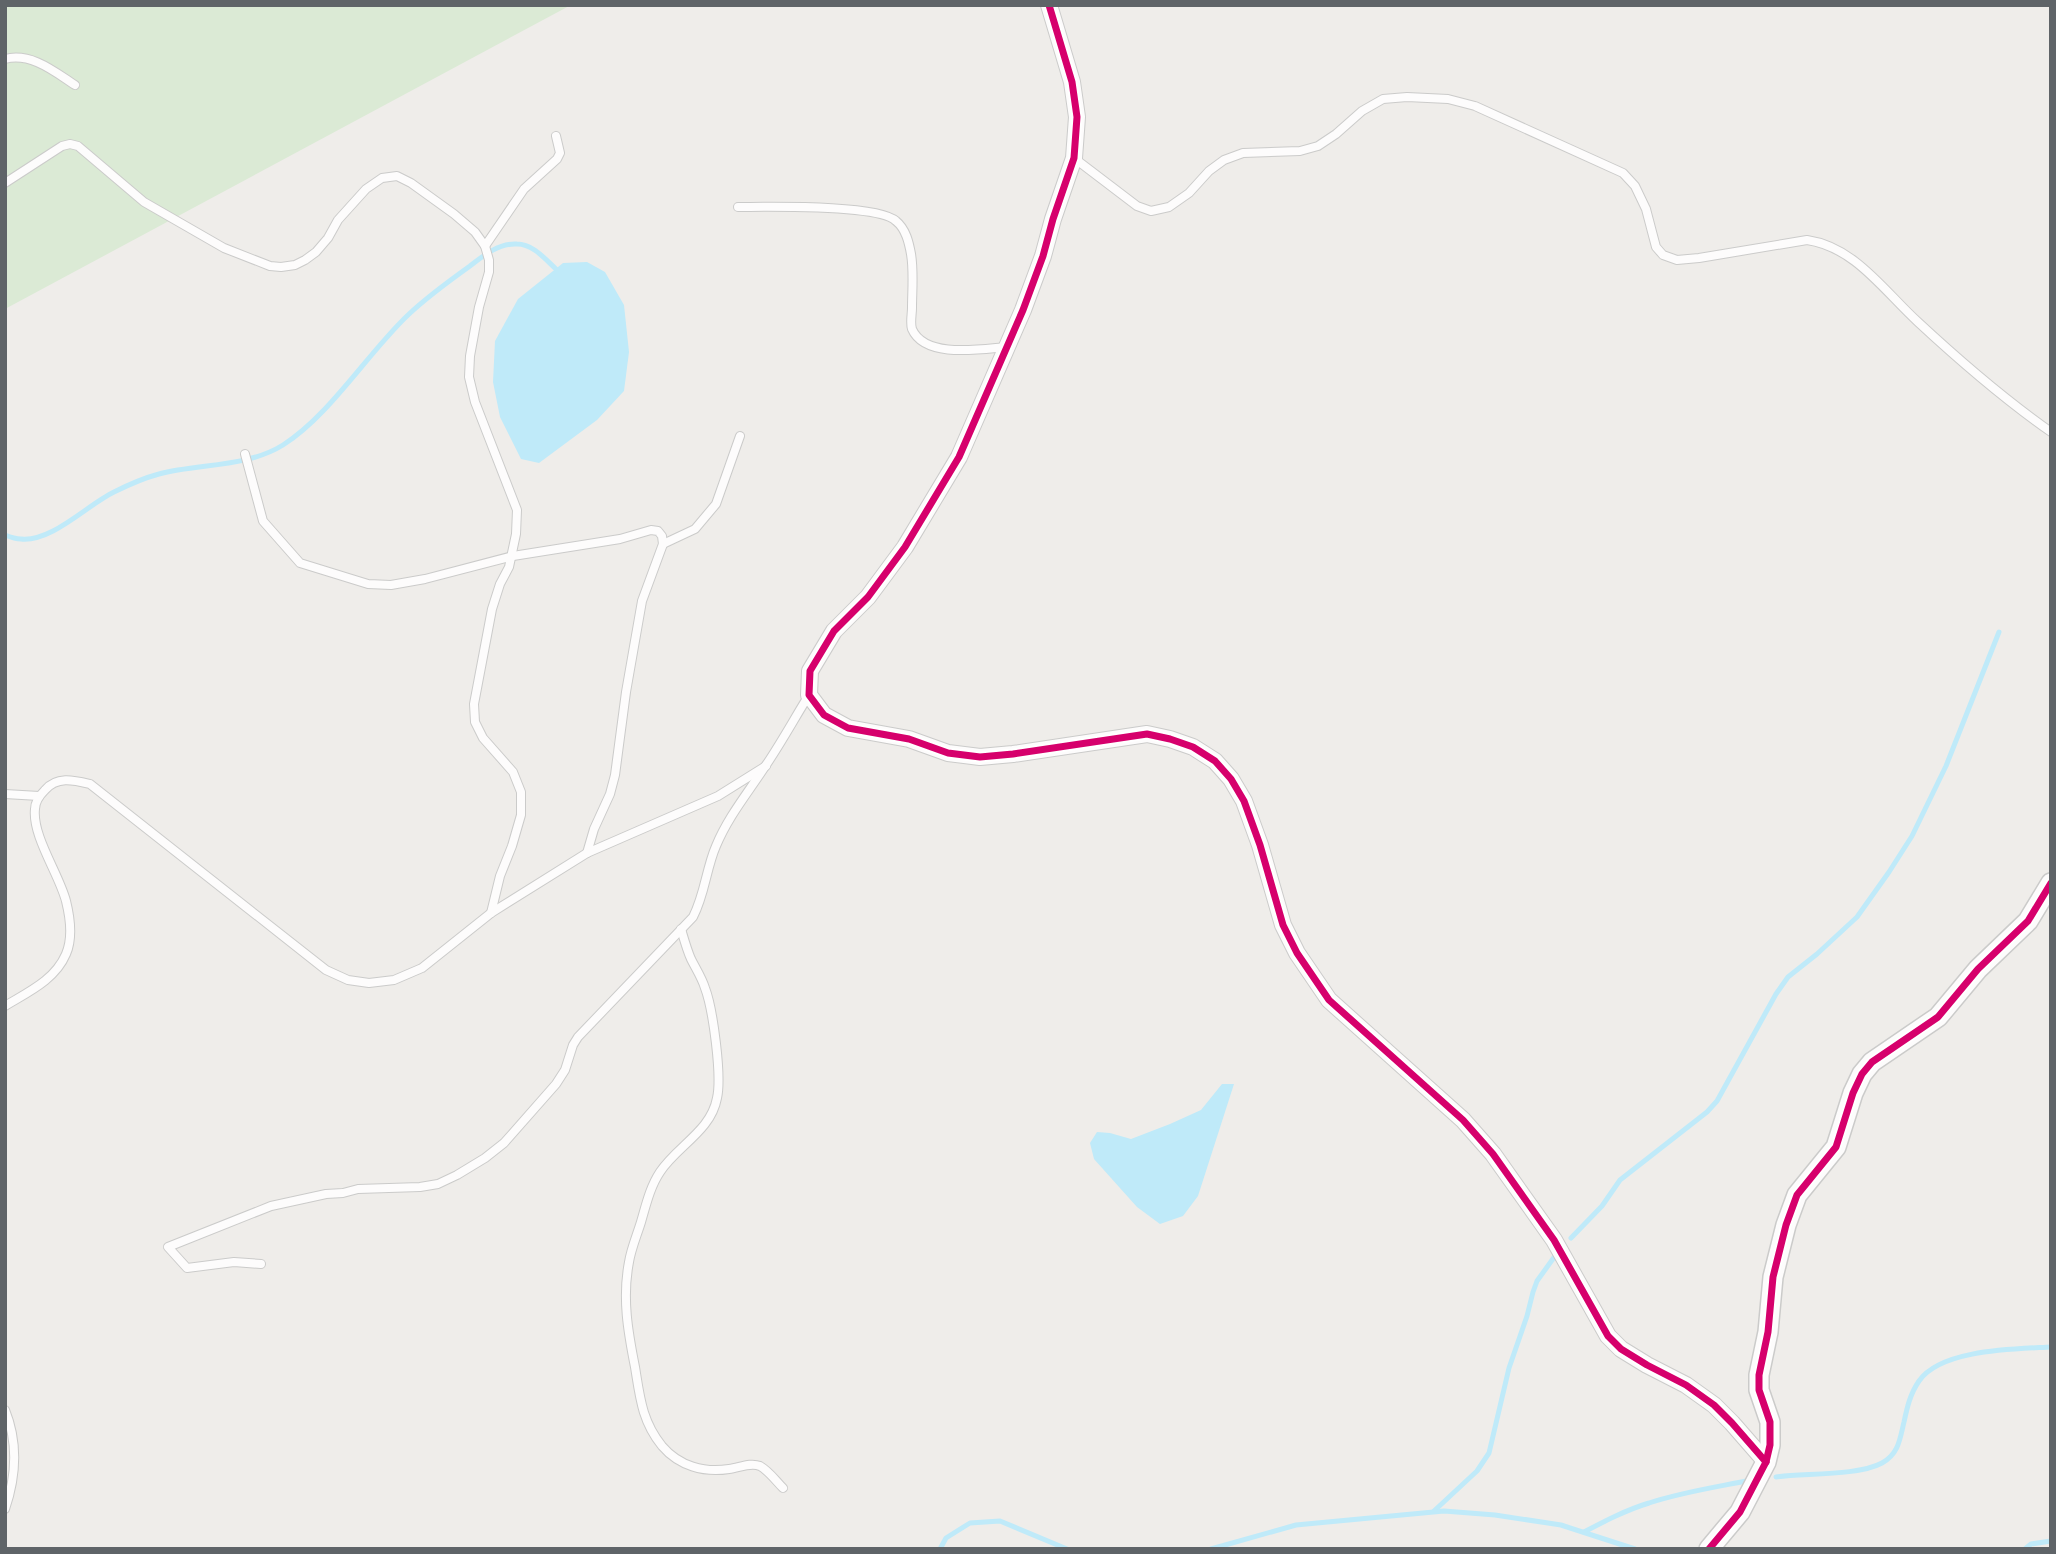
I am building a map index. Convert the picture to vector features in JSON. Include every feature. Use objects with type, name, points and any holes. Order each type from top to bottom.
[{"type":"street","points":[[1049,5],[1072,82],[1077,117],[1074,158],[1039,267],[959,457],[905,547],[868,597],[834,631],[810,671],[809,695],[824,715],[848,728],[909,739],[948,752],[980,757],[1147,734],[1193,747],[1214,761],[1231,779],[1244,801],[1260,845],[1283,926],[1297,953],[1329,1000],[1463,1120],[1493,1154],[1554,1240],[1608,1336],[1621,1349],[1686,1385],[1714,1405],[1766,1462]]},
{"type":"street","points":[[1709,1549],[1740,1512],[1766,1462],[1770,1446],[1770,1422],[1759,1390],[1759,1375],[1768,1332],[1773,1278],[1786,1225],[1797,1195],[1836,1147],[1853,1093],[1862,1074],[1872,1062],[1938,1017],[1978,969],[2028,921],[2051,883]]},
{"type":"lane","points":[[5,59],[28,59],[46,66],[75,85]]},
{"type":"lane","points":[[1074,158],[1137,206],[1151,211],[1169,207],[1224,160],[1243,153],[1300,151],[1318,146],[1362,111],[1383,99],[1448,99],[1475,106],[1622,173],[1635,186],[1646,209],[1656,247],[1663,255],[1677,260],[1699,258],[1807,240],[1822,243],[1847,255],[2010,403],[2051,432]]},
{"type":"lane","points":[[485,246],[524,189],[557,159],[560,153],[556,136]]},
{"type":"lane","points":[[5,183],[62,146],[78,146],[144,202],[224,248],[270,266],[281,267],[295,265],[316,252],[338,220],[366,189],[382,178],[397,176],[454,214],[475,232],[485,246],[489,272],[474,332],[469,377],[475,402],[517,510],[513,556],[492,609],[474,704],[475,722],[483,738],[513,772],[521,792],[521,815],[500,876],[491,913]]},
{"type":"lane","points":[[738,207],[841,208],[879,213],[896,220],[908,239],[913,267],[912,328],[923,342],[942,349],[1006,347]]},
{"type":"lane","points":[[663,544],[695,529],[716,504],[740,436]]},
{"type":"lane","points":[[245,454],[263,521],[300,562],[368,584],[391,585],[425,579],[513,556],[620,539],[651,530],[658,531],[663,544],[642,601],[615,775],[587,853]]},
{"type":"lane","points":[[261,1264],[234,1262],[187,1268],[168,1247],[271,1206],[358,1189],[438,1184],[485,1158],[504,1143],[556,1084],[565,1070],[578,1037],[693,917],[701,902],[716,845],[733,812],[766,766],[809,695]]},
{"type":"lane","points":[[5,1006],[56,972],[67,952],[70,929],[66,900],[37,828],[35,808],[39,796],[52,783],[71,779],[90,784],[326,970],[348,980],[369,983],[394,980],[422,968],[491,913],[587,853],[718,796],[766,766]]},
{"type":"lane","points":[[5,794],[39,796]]},
{"type":"lane","points":[[681,929],[690,957],[706,989],[716,1044],[718,1097],[706,1123],[670,1160],[656,1180],[629,1261],[626,1313],[639,1392],[643,1413],[651,1431],[665,1449],[680,1461],[694,1468],[709,1470],[761,1466],[783,1489]]},
{"type":"lane","points":[[5,1410],[12,1432],[15,1458],[14,1477],[5,1509]]},
{"type":"green space","points":[[5,5],[571,5],[5,309]]},
{"type":"water","points":[[587,262],[605,272],[624,305],[629,352],[624,391],[597,420],[539,463],[521,459],[500,417],[493,382],[495,341],[518,299],[563,263]]},
{"type":"water","points":[[1222,1084],[1234,1084],[1198,1196],[1183,1216],[1160,1224],[1137,1207],[1094,1159],[1090,1143],[1097,1132],[1131,1139],[1170,1124],[1201,1110]]},
{"type":"waterway","points":[[5,535],[21,539],[45,535],[119,489],[142,480],[174,471],[254,458],[283,445],[317,418],[408,315],[446,283],[498,248],[510,244],[528,246],[556,269]]},
{"type":"waterway","points":[[1571,1238],[1602,1206],[1620,1180],[1707,1112],[1717,1101],[1788,977],[1857,917],[1889,872],[1912,836],[1946,766],[1999,632]]},
{"type":"waterway","points":[[1434,1511],[1477,1471],[1489,1453],[1509,1368],[1533,1292],[1537,1281],[1555,1256]]},
{"type":"waterway","points":[[1776,1477],[1845,1472],[1882,1463],[1895,1450],[1911,1396],[1919,1381],[1930,1370],[1944,1362],[1980,1353],[2051,1347]]},
{"type":"waterway","points":[[1584,1532],[1649,1503],[1751,1480]]},
{"type":"waterway","points":[[1211,1549],[1296,1525],[1444,1511],[1561,1525],[1635,1549]]},
{"type":"waterway","points":[[940,1549],[946,1538],[970,1523],[1000,1521],[1067,1549]]},
{"type":"waterway","points":[[2025,1549],[2031,1544],[2051,1541]]},
{"type":"cycle path","points":[[1049,5],[1072,82],[1077,117],[1074,158],[1043,256],[1023,310],[959,457],[905,547],[868,597],[834,631],[810,671],[809,695],[824,715],[848,728],[909,739],[948,753],[980,757],[1013,754],[1147,734],[1193,747],[1215,761],[1231,779],[1244,801],[1283,925],[1297,953],[1329,1000],[1463,1120],[1493,1154],[1554,1240],[1608,1336],[1621,1349],[1686,1385],[1714,1405],[1766,1462]]},
{"type":"cycle path","points":[[1709,1549],[1740,1512],[1766,1462],[1770,1445],[1770,1422],[1759,1390],[1759,1375],[1768,1332],[1773,1277],[1786,1225],[1797,1195],[1836,1147],[1853,1093],[1862,1074],[1872,1062],[1938,1017],[1978,969],[2028,921],[2051,883]]}]
